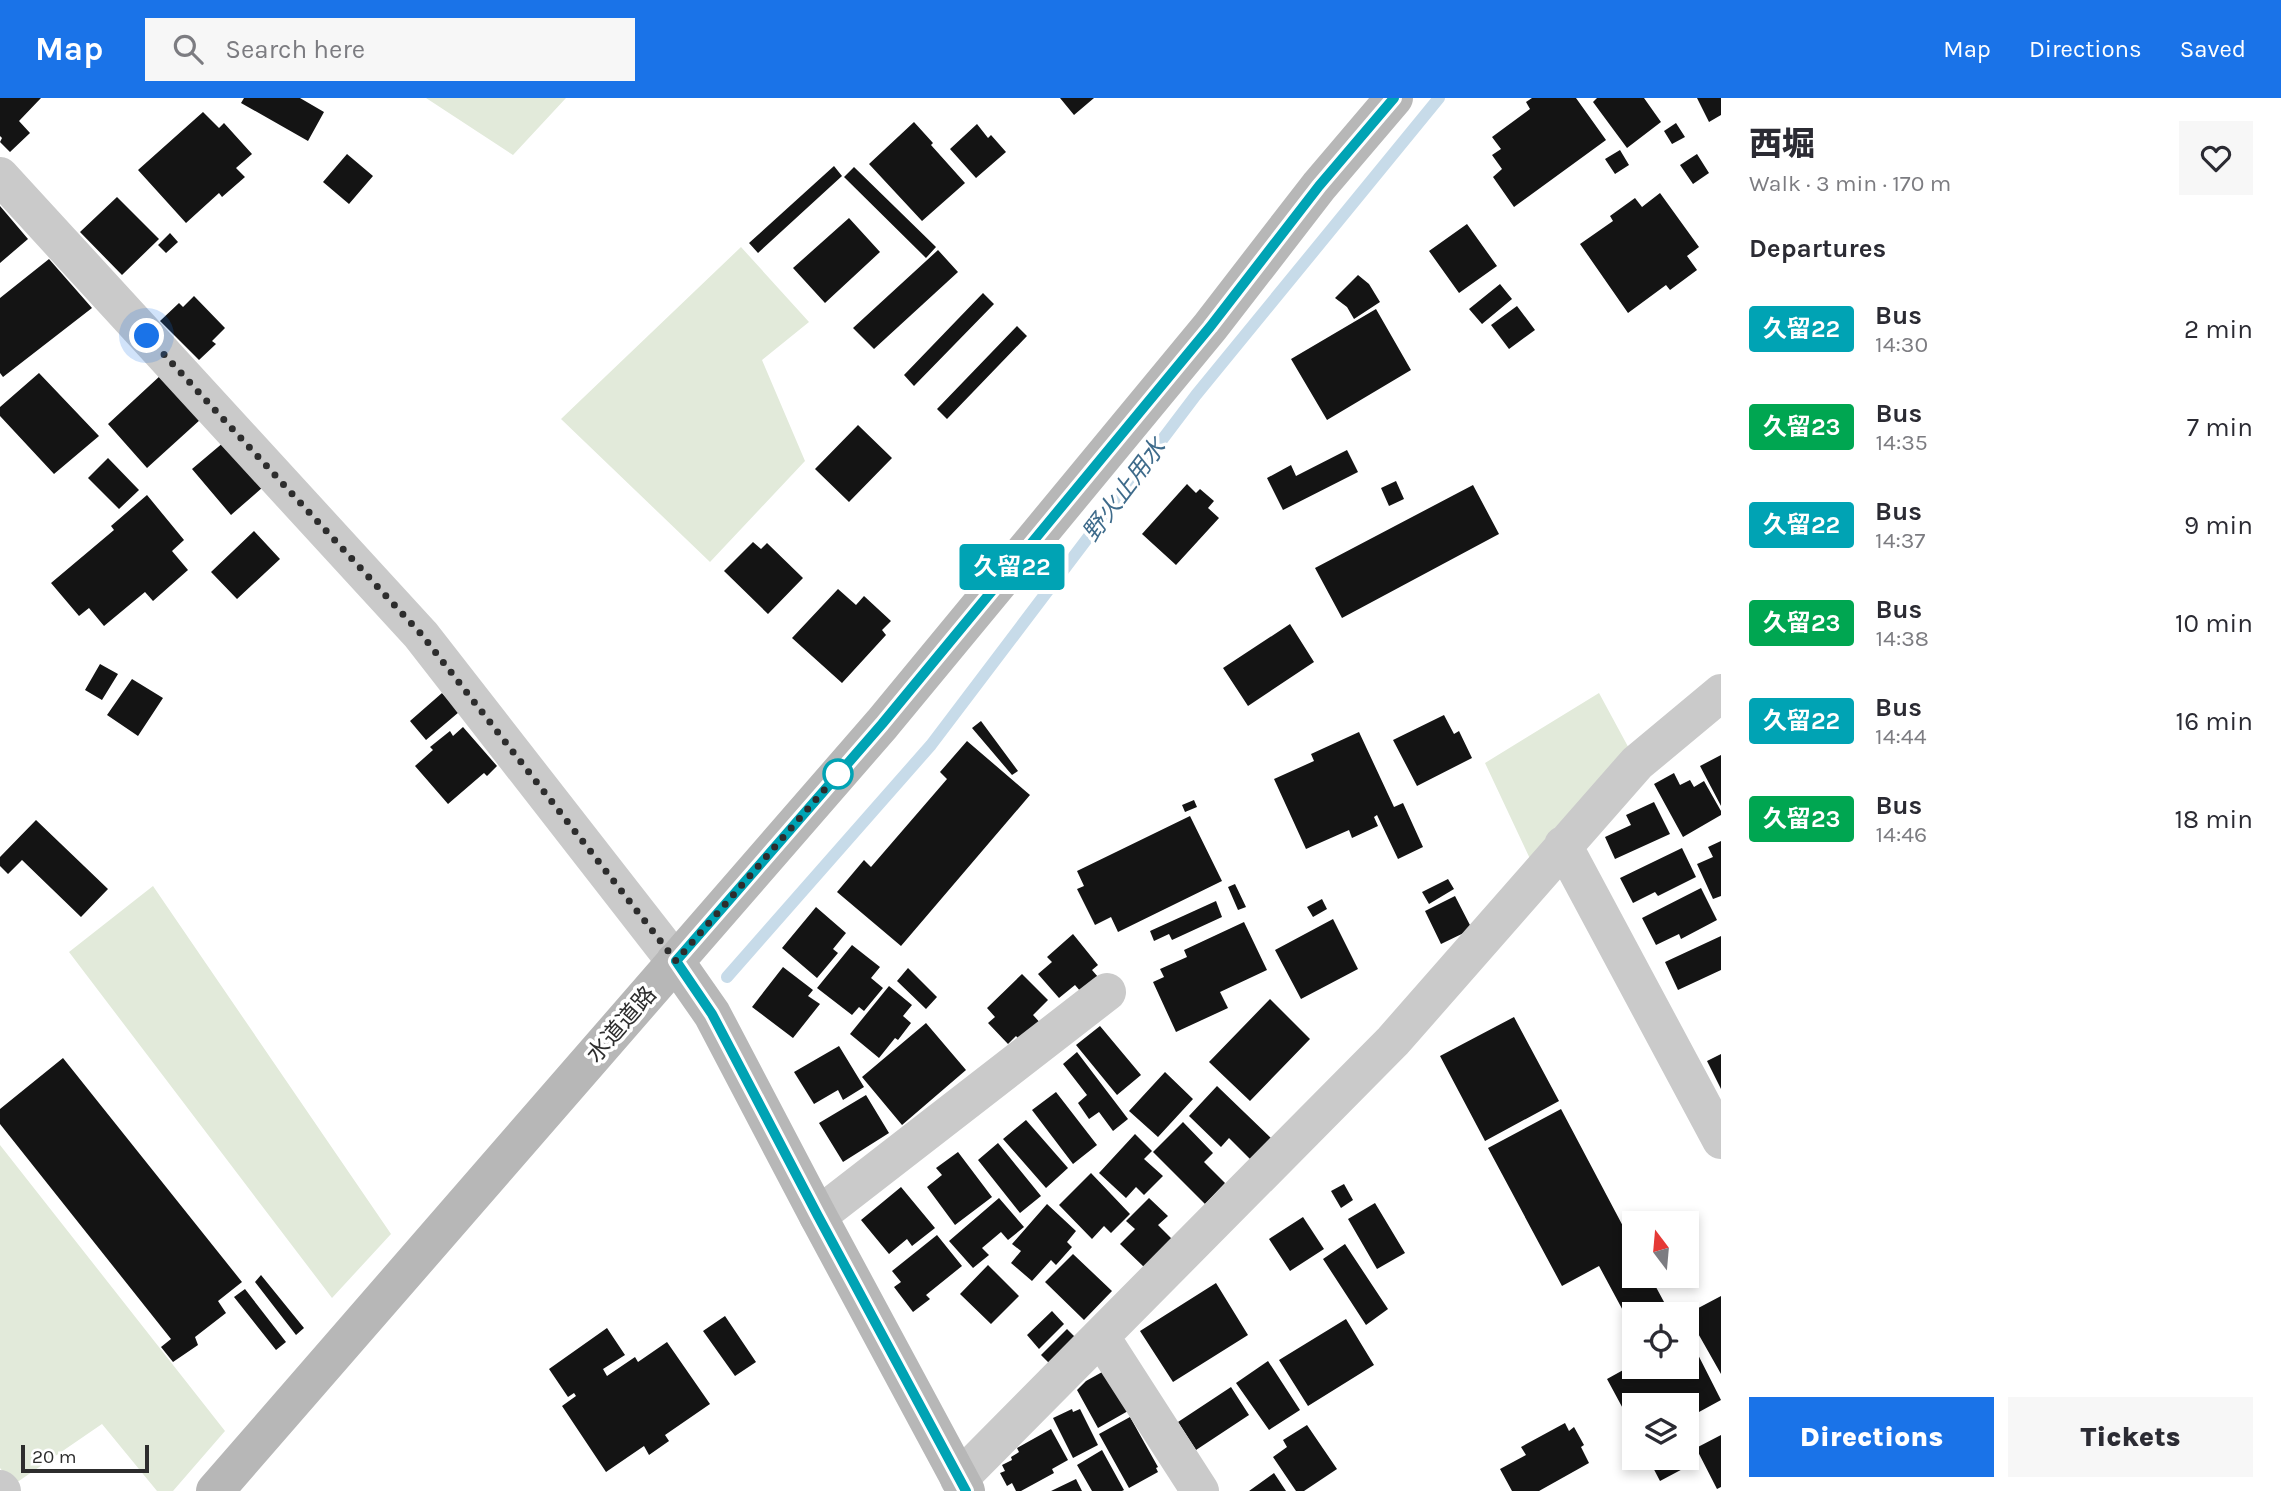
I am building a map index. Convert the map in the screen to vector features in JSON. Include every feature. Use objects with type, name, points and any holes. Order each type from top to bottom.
[{"type":"street","name":"水道道路","points":[[215,1491],[882,724],[1210,327],[1319,186],[1394,98]]},
{"type":"street","points":[[0,176],[422,635],[676,961],[712,1014],[962,1485],[1101,1337],[1393,1041],[1637,762],[1720,697]]},
{"type":"street","points":[[1563,845],[1721,1140]]},
{"type":"street","points":[[818,1216],[1107,992]]},
{"type":"street","points":[[1101,1337],[1200,1491]]},
{"type":"green space","points":[[426,98],[566,98],[513,155]]},
{"type":"green space","points":[[741,247],[809,322],[762,360],[805,461],[710,562],[561,419]]},
{"type":"green space","points":[[1599,693],[1632,754],[1532,863],[1485,763]]},
{"type":"green space","points":[[153,886],[391,1234],[332,1298],[69,952]]},
{"type":"green space","points":[[0,1145],[225,1431],[173,1491],[157,1491],[102,1424],[13,1485],[0,1468]]},
{"type":"building","points":[[0,98],[41,98],[19,121],[30,133],[10,152],[0,142]]},
{"type":"building","points":[[244,98],[300,98],[324,112],[308,141],[241,103]]},
{"type":"building","points":[[1060,98],[1094,98],[1074,115]]},
{"type":"building","points":[[1532,98],[1576,98],[1606,140],[1514,207],[1493,177],[1502,169],[1492,155],[1501,149],[1492,137],[1530,109],[1526,102]]},
{"type":"building","points":[[1597,98],[1644,98],[1661,122],[1627,148],[1593,102]]},
{"type":"building","points":[[1697,98],[1721,98],[1721,115],[1709,122]]},
{"type":"building","points":[[203,112],[219,128],[224,123],[252,154],[236,168],[245,177],[222,197],[219,193],[186,223],[138,170]]},
{"type":"building","points":[[914,122],[965,183],[922,221],[869,164]]},
{"type":"building","points":[[1676,123],[1685,137],[1672,144],[1664,131]]},
{"type":"building","points":[[977,124],[988,138],[991,135],[1006,152],[976,178],[950,149]]},
{"type":"building","points":[[1620,150],[1629,165],[1615,174],[1605,159]]},
{"type":"building","points":[[347,154],[373,176],[349,204],[323,182]]},
{"type":"building","points":[[1697,154],[1709,173],[1693,184],[1680,165]]},
{"type":"building","points":[[834,166],[842,176],[758,253],[749,243]]},
{"type":"building","points":[[854,167],[936,247],[926,258],[844,177]]},
{"type":"building","points":[[1660,193],[1699,247],[1687,256],[1697,270],[1670,290],[1666,285],[1628,313],[1580,244],[1613,221],[1610,216],[1635,198],[1642,207]]},
{"type":"building","points":[[117,197],[159,239],[122,275],[80,232]]},
{"type":"building","points":[[0,206],[28,239],[0,263]]},
{"type":"building","points":[[849,218],[880,252],[825,303],[793,268]]},
{"type":"building","points":[[1467,224],[1497,266],[1459,293],[1429,251]]},
{"type":"building","points":[[170,233],[178,242],[166,253],[158,245]]},
{"type":"building","points":[[938,250],[958,272],[874,349],[853,328]]},
{"type":"building","points":[[49,259],[92,308],[3,377],[0,373],[0,298]]},
{"type":"building","points":[[1358,275],[1369,284],[1380,302],[1354,319],[1347,307],[1335,298]]},
{"type":"building","points":[[1500,284],[1512,299],[1482,324],[1469,309]]},
{"type":"building","points":[[983,293],[994,304],[914,386],[904,375]]},
{"type":"building","points":[[194,296],[225,328],[212,341],[216,344],[199,360],[160,321],[179,303],[183,307]]},
{"type":"building","points":[[1517,306],[1535,330],[1509,349],[1491,325]]},
{"type":"building","points":[[1376,309],[1411,370],[1327,420],[1291,359]]},
{"type":"building","points":[[1017,326],[1027,336],[947,419],[937,409]]},
{"type":"building","points":[[39,373],[99,436],[54,474],[0,416],[0,407]]},
{"type":"building","points":[[161,375],[201,419],[147,468],[108,424]]},
{"type":"building","points":[[858,425],[892,458],[849,502],[815,469]]},
{"type":"building","points":[[224,442],[263,487],[231,515],[192,469]]},
{"type":"building","points":[[1347,450],[1358,472],[1283,510],[1267,478],[1291,465],[1296,476]]},
{"type":"building","points":[[108,458],[139,490],[119,509],[88,478]]},
{"type":"building","points":[[1396,481],[1404,499],[1389,506],[1381,488]]},
{"type":"building","points":[[1187,484],[1196,493],[1200,489],[1214,501],[1208,508],[1219,518],[1176,565],[1142,534]]},
{"type":"building","points":[[1473,485],[1499,534],[1342,618],[1315,568]]},
{"type":"building","points":[[147,495],[184,540],[172,551],[188,570],[153,601],[145,592],[104,626],[89,608],[79,616],[51,583],[114,530],[111,526]]},
{"type":"building","points":[[254,531],[280,559],[237,599],[211,572]]},
{"type":"building","points":[[753,542],[761,549],[767,543],[803,578],[768,614],[724,571]]},
{"type":"building","points":[[838,589],[856,605],[864,596],[891,621],[882,630],[886,635],[842,683],[792,638]]},
{"type":"building","points":[[1290,624],[1314,662],[1248,706],[1223,668]]},
{"type":"building","points":[[100,664],[118,674],[102,700],[85,690]]},
{"type":"building","points":[[132,679],[163,698],[138,736],[107,715]]},
{"type":"building","points":[[442,693],[459,712],[426,740],[410,721]]},
{"type":"building","points":[[1444,715],[1454,734],[1459,731],[1472,758],[1417,786],[1393,740]]},
{"type":"building","points":[[981,721],[1018,771],[1012,775],[972,728]]},
{"type":"building","points":[[463,727],[497,766],[487,776],[484,773],[448,804],[415,766],[433,750],[430,747],[450,731],[453,736]]},
{"type":"building","points":[[1359,732],[1394,807],[1403,803],[1423,847],[1398,859],[1377,815],[1374,817],[1378,826],[1352,838],[1349,830],[1306,849],[1274,779],[1314,761],[1311,754]]},
{"type":"building","points":[[967,741],[1030,795],[901,946],[837,892],[864,860],[871,867],[947,779],[940,772]]},
{"type":"building","points":[[1721,755],[1721,806],[1700,766]]},
{"type":"building","points":[[1674,773],[1680,785],[1690,780],[1694,787],[1704,781],[1721,811],[1721,815],[1683,837],[1654,784]]},
{"type":"building","points":[[1194,800],[1197,807],[1185,812],[1182,805]]},
{"type":"building","points":[[1654,802],[1670,834],[1615,859],[1605,837],[1631,825],[1626,815]]},
{"type":"building","points":[[1190,816],[1222,881],[1118,932],[1111,917],[1095,925],[1077,889],[1084,886],[1077,871]]},
{"type":"building","points":[[36,820],[108,889],[81,917],[22,860],[8,874],[0,866],[0,857]]},
{"type":"building","points":[[1721,841],[1721,896],[1713,899],[1697,864],[1713,857],[1708,847]]},
{"type":"building","points":[[1682,848],[1696,877],[1658,896],[1655,892],[1633,903],[1620,878]]},
{"type":"building","points":[[1448,879],[1454,889],[1429,904],[1422,892]]},
{"type":"building","points":[[1235,884],[1246,907],[1238,910],[1228,887]]},
{"type":"building","points":[[1701,888],[1717,920],[1681,939],[1679,934],[1656,945],[1642,918]]},
{"type":"building","points":[[1455,896],[1472,929],[1441,944],[1425,911]]},
{"type":"building","points":[[1322,899],[1327,909],[1313,917],[1307,907]]},
{"type":"building","points":[[1216,901],[1222,917],[1172,940],[1169,934],[1154,941],[1150,931]]},
{"type":"building","points":[[816,907],[846,933],[833,949],[838,953],[817,978],[782,948]]},
{"type":"building","points":[[1333,919],[1358,969],[1301,999],[1275,950]]},
{"type":"building","points":[[1244,922],[1267,970],[1220,992],[1228,1008],[1176,1032],[1153,982],[1164,977],[1160,969],[1187,957],[1184,950]]},
{"type":"building","points":[[1073,934],[1098,965],[1092,970],[1098,977],[1081,992],[1075,985],[1059,998],[1038,974],[1052,962],[1047,957]]},
{"type":"building","points":[[1721,936],[1721,970],[1678,990],[1665,962]]},
{"type":"building","points":[[852,945],[880,967],[871,978],[883,988],[864,1011],[859,1007],[852,1015],[817,988]]},
{"type":"building","points":[[783,967],[813,990],[808,996],[820,1004],[793,1038],[752,1007]]},
{"type":"building","points":[[908,968],[937,997],[926,1009],[897,981]]},
{"type":"building","points":[[1022,974],[1048,1000],[1033,1015],[1043,1026],[1024,1045],[1016,1036],[1008,1044],[988,1023],[995,1017],[987,1008]]},
{"type":"building","points":[[889,986],[912,1005],[903,1016],[911,1023],[879,1058],[850,1034]]},
{"type":"building","points":[[1270,999],[1310,1039],[1250,1101],[1209,1062]]},
{"type":"building","points":[[1514,1017],[1559,1101],[1485,1141],[1440,1056]]},
{"type":"building","points":[[926,1023],[966,1070],[902,1125],[862,1077]]},
{"type":"building","points":[[1100,1026],[1141,1075],[1117,1095],[1076,1045]]},
{"type":"building","points":[[839,1046],[864,1087],[843,1100],[838,1090],[814,1104],[794,1072]]},
{"type":"building","points":[[1077,1052],[1128,1119],[1113,1131],[1099,1112],[1089,1119],[1078,1103],[1087,1095],[1063,1064]]},
{"type":"building","points":[[1721,1054],[1721,1089],[1707,1061]]},
{"type":"building","points":[[63,1058],[242,1282],[218,1301],[226,1313],[195,1337],[198,1345],[173,1362],[161,1347],[171,1339],[0,1124],[0,1109]]},
{"type":"building","points":[[1165,1072],[1193,1099],[1158,1137],[1129,1111]]},
{"type":"building","points":[[1217,1086],[1272,1139],[1251,1160],[1229,1138],[1221,1147],[1189,1116]]},
{"type":"building","points":[[1056,1092],[1097,1145],[1073,1164],[1032,1110]]},
{"type":"building","points":[[866,1095],[889,1133],[843,1162],[819,1123]]},
{"type":"building","points":[[1561,1109],[1622,1224],[1622,1288],[1656,1288],[1664,1302],[1622,1302],[1622,1309],[1599,1266],[1562,1286],[1488,1148]]},
{"type":"building","points":[[1026,1120],[1068,1168],[1046,1188],[1003,1139]]},
{"type":"building","points":[[1183,1122],[1213,1153],[1204,1162],[1225,1183],[1205,1204],[1153,1152]]},
{"type":"building","points":[[1135,1134],[1152,1151],[1144,1159],[1163,1176],[1144,1195],[1136,1187],[1126,1198],[1099,1173]]},
{"type":"building","points":[[998,1143],[1041,1196],[1020,1213],[978,1160]]},
{"type":"building","points":[[958,1152],[992,1197],[955,1225],[927,1187],[942,1175],[936,1168]]},
{"type":"building","points":[[1091,1173],[1130,1214],[1111,1233],[1104,1226],[1092,1239],[1059,1205]]},
{"type":"building","points":[[1344,1184],[1353,1200],[1341,1208],[1331,1191]]},
{"type":"building","points":[[901,1187],[935,1228],[912,1246],[907,1239],[889,1254],[861,1220]]},
{"type":"building","points":[[999,1198],[1024,1227],[1008,1240],[1001,1232],[982,1248],[989,1255],[973,1268],[949,1241]]},
{"type":"building","points":[[1149,1198],[1168,1216],[1158,1225],[1172,1239],[1144,1267],[1120,1244],[1135,1229],[1126,1221]]},
{"type":"building","points":[[1375,1203],[1405,1253],[1377,1269],[1348,1219]]},
{"type":"building","points":[[1047,1204],[1076,1231],[1067,1242],[1072,1247],[1056,1265],[1051,1260],[1032,1281],[1011,1263],[1021,1251],[1012,1244]]},
{"type":"building","points":[[1303,1217],[1324,1249],[1290,1271],[1269,1239]]},
{"type":"building","points":[[937,1235],[962,1266],[926,1295],[930,1299],[913,1312],[894,1287],[901,1282],[892,1271]]},
{"type":"building","points":[[1345,1244],[1388,1309],[1366,1325],[1323,1259]]},
{"type":"building","points":[[1073,1254],[1112,1291],[1084,1320],[1045,1282]]},
{"type":"building","points":[[988,1265],[1019,1296],[991,1324],[960,1294]]},
{"type":"building","points":[[261,1275],[304,1328],[296,1335],[255,1282]]},
{"type":"building","points":[[1216,1283],[1248,1335],[1173,1382],[1140,1331]]},
{"type":"building","points":[[245,1289],[286,1342],[276,1350],[234,1297]]},
{"type":"building","points":[[1721,1296],[1721,1374],[1699,1335],[1699,1308]]},
{"type":"building","points":[[1052,1311],[1064,1324],[1039,1349],[1027,1335]]},
{"type":"building","points":[[725,1316],[756,1362],[735,1376],[703,1331]]},
{"type":"building","points":[[1346,1319],[1374,1365],[1308,1406],[1279,1360]]},
{"type":"building","points":[[607,1328],[625,1355],[603,1369],[607,1376],[635,1357],[638,1362],[667,1342],[710,1404],[665,1435],[669,1441],[649,1455],[644,1446],[606,1472],[562,1406],[576,1396],[574,1393],[568,1397],[549,1369]]},
{"type":"building","points":[[1067,1329],[1079,1341],[1053,1367],[1041,1355]]},
{"type":"building","points":[[1699,1357],[1721,1400],[1699,1412],[1699,1393],[1622,1393],[1622,1407],[1607,1379],[1622,1371],[1622,1379],[1699,1379]]},
{"type":"building","points":[[1268,1361],[1300,1410],[1269,1430],[1236,1383]]},
{"type":"building","points":[[1104,1371],[1128,1411],[1098,1428],[1077,1390],[1086,1381]]},
{"type":"building","points":[[1231,1387],[1249,1415],[1196,1450],[1178,1422]]},
{"type":"building","points":[[1072,1409],[1073,1412],[1080,1409],[1098,1445],[1073,1458],[1053,1418]]},
{"type":"building","points":[[1130,1417],[1158,1467],[1158,1472],[1129,1488],[1099,1434]]},
{"type":"building","points":[[1565,1423],[1569,1431],[1574,1427],[1584,1445],[1581,1447],[1589,1463],[1539,1491],[1512,1491],[1500,1469],[1526,1455],[1521,1447]]},
{"type":"building","points":[[1307,1425],[1337,1469],[1304,1491],[1296,1491],[1273,1457],[1287,1447],[1283,1440]]},
{"type":"building","points":[[1051,1429],[1068,1460],[1052,1469],[1054,1473],[1021,1491],[1016,1491],[1012,1483],[1007,1486],[1000,1473],[1005,1471],[1002,1465],[1012,1460],[1011,1457],[1019,1452],[1017,1448]]},
{"type":"building","points":[[1721,1435],[1721,1487],[1717,1489],[1699,1454],[1699,1446]]},
{"type":"building","points":[[1102,1450],[1124,1490],[1092,1491],[1077,1465]]},
{"type":"building","points":[[1654,1470],[1681,1470],[1660,1481]]},
{"type":"building","points":[[1274,1473],[1286,1491],[1249,1491]]},
{"type":"building","points":[[1076,1479],[1082,1491],[1051,1491]]},
{"type":"waterway","name":"野火止用水","points":[[727,977],[931,745],[1196,395],[1439,98]]},
{"type":"bus line","name":"久留22","points":[[966,1491],[712,1014],[676,961],[882,724],[1210,327],[1319,186],[1394,98]]},
{"type":"route","points":[[147,336],[422,635],[676,961],[838,774]]}]
